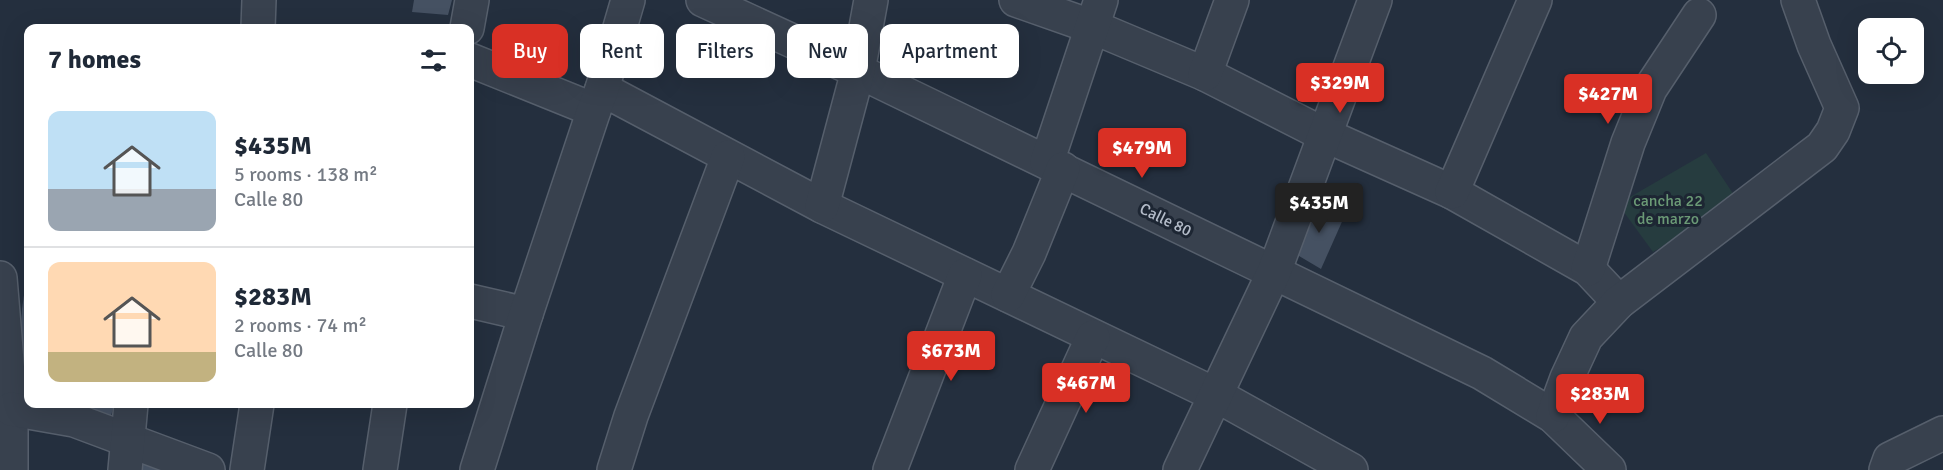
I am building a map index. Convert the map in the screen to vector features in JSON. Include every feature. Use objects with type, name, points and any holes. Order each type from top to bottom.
[{"type":"street","points":[[258,24],[259,0]]},
{"type":"street","points":[[468,24],[472,0]]},
{"type":"street","points":[[477,470],[526,314],[598,100],[628,0]]},
{"type":"street","name":"Calle 80","points":[[703,0],[787,38]]},
{"type":"street","points":[[867,24],[871,0]]},
{"type":"street","points":[[1016,0],[1097,14],[1205,74],[1325,135],[1452,192],[1588,269],[1619,302]]},
{"type":"street","points":[[1205,74],[1232,0]]},
{"type":"street","points":[[1180,470],[1274,272],[1375,0]]},
{"type":"street","points":[[1452,192],[1535,0]]},
{"type":"street","points":[[1553,416],[1567,378],[1587,337],[1619,302],[1821,147],[1833,131],[1842,108],[1814,45],[1798,0]]},
{"type":"street","points":[[1008,295],[1029,253],[1097,14]]},
{"type":"street","points":[[1588,269],[1628,143],[1650,89],[1699,15]]},
{"type":"street","points":[[474,61],[598,100],[728,157],[822,206],[1216,395],[1334,466]]},
{"type":"street","name":"Calle 80","points":[[868,76],[1482,373],[1553,416],[1609,470]]},
{"type":"street","points":[[822,206],[856,78]]},
{"type":"street","points":[[614,470],[631,416],[728,157]]},
{"type":"street","points":[[890,470],[965,275]]},
{"type":"street","points":[[0,278],[11,409],[12,470]]},
{"type":"street","points":[[474,301],[526,314]]},
{"type":"street","points":[[1032,470],[1093,337]]},
{"type":"street","points":[[126,455],[131,408]]},
{"type":"street","points":[[248,470],[256,408]]},
{"type":"street","points":[[380,470],[389,408]]},
{"type":"street","points":[[11,409],[74,420],[126,455],[208,470]]},
{"type":"street","points":[[1886,470],[1890,459],[1943,433]]},
{"type":"green space","name":"cancha 22 de marzo","points":[[1706,153],[1738,201],[1653,252],[1618,204]]},
{"type":"building","points":[[414,0],[452,0],[448,15],[412,12]]},
{"type":"building","points":[[1314,200],[1345,215],[1321,269],[1294,253]]},
{"type":"building","points":[[24,295],[24,392],[17,391]]},
{"type":"building","points":[[86,408],[113,408],[111,416]]},
{"type":"building","points":[[137,462],[162,469],[162,470],[137,470]]}]
